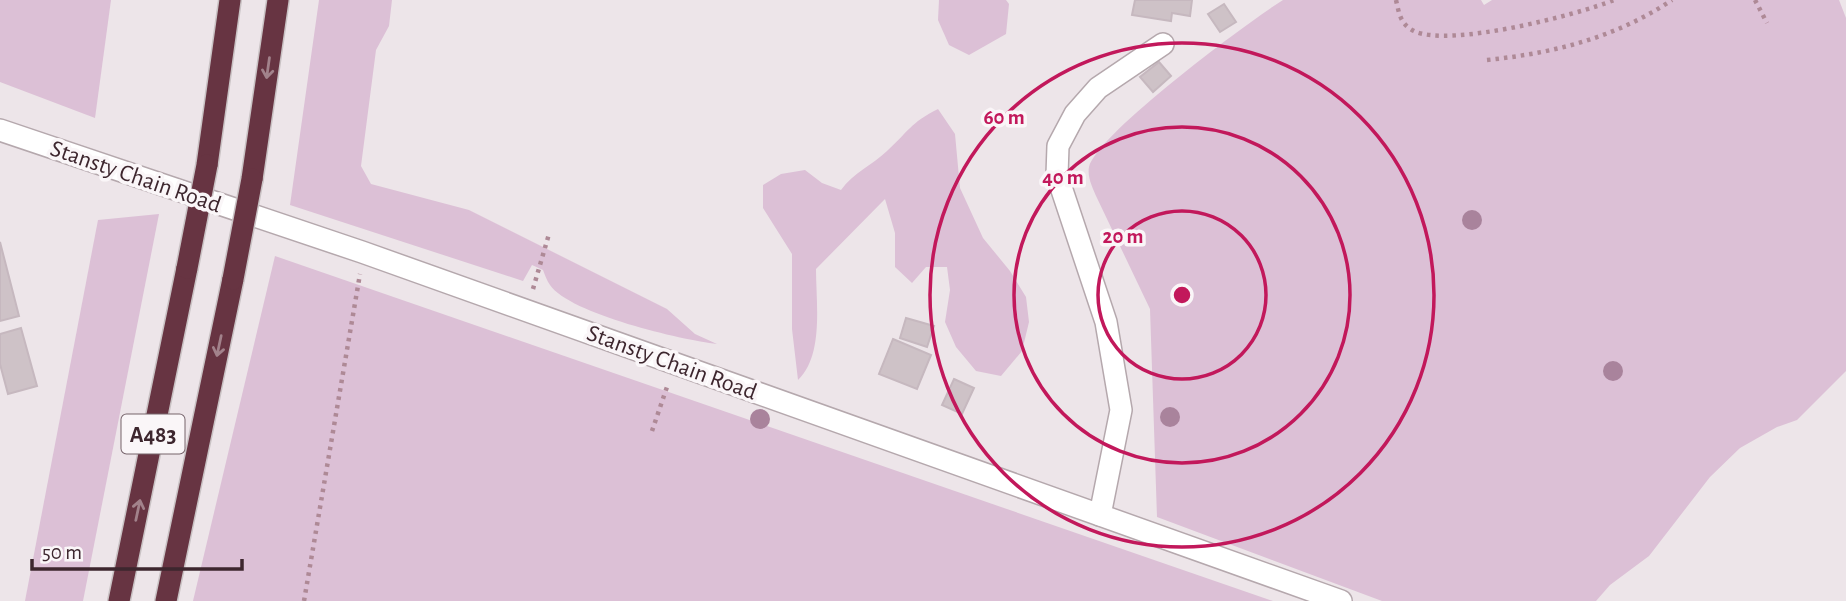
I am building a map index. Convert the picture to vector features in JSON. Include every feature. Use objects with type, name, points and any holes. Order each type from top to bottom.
[{"type":"highway","name":"A483","points":[[119,601],[207,165],[230,0]]},
{"type":"highway","name":"A483","points":[[166,601],[252,179],[278,0]]},
{"type":"street","points":[[1100,515],[1121,410],[1106,322],[1059,184],[1058,146],[1075,114],[1098,88],[1163,44]]},
{"type":"street","name":"Stansty Chain Road","points":[[0,130],[362,252],[1341,601]]},
{"type":"path","points":[[1396,0],[1401,20],[1416,32],[1457,34],[1536,23],[1614,0]]},
{"type":"path","points":[[1487,60],[1585,42],[1628,27],[1672,0]]},
{"type":"path","points":[[1755,0],[1767,23]]},
{"type":"path","points":[[527,310],[549,234]]},
{"type":"path","points":[[304,601],[357,301],[362,252]]},
{"type":"path","points":[[652,431],[675,363]]},
{"type":"shaded area","points":[[0,0],[111,0],[95,118],[0,82]]},
{"type":"shaded area","points":[[319,0],[392,0],[389,26],[376,50],[361,166],[371,184],[469,210],[667,309],[695,334],[717,344],[628,324],[580,306],[561,296],[550,285],[543,270],[532,265],[523,281],[290,205]]},
{"type":"shaded area","points":[[939,0],[1006,0],[1009,4],[1006,34],[969,55],[949,45],[938,20]]},
{"type":"shaded area","points":[[1283,0],[1481,0],[1484,5],[1492,0],[1839,0],[1846,18],[1846,371],[1797,420],[1777,427],[1740,448],[1710,477],[1649,556],[1610,585],[1596,601],[1382,601],[1157,517],[1150,309],[1094,191],[1089,167],[1098,151],[1145,105],[1239,30]]},
{"type":"shaded area","points":[[938,109],[955,134],[960,188],[983,238],[1010,271],[1026,297],[1029,322],[1022,351],[1001,376],[976,371],[956,347],[945,322],[950,290],[947,267],[926,267],[912,283],[895,267],[895,233],[885,199],[816,269],[815,343],[812,357],[798,380],[792,329],[792,254],[763,208],[763,185],[781,174],[805,170],[822,183],[841,190],[851,178],[887,151],[915,123]]},
{"type":"shaded area","points":[[159,214],[83,601],[25,601],[98,220]]},
{"type":"shaded area","points":[[275,256],[1273,601],[193,601]]},
{"type":"building","points":[[1135,0],[1192,0],[1190,16],[1172,13],[1171,21],[1132,15]]},
{"type":"building","points":[[1224,4],[1236,22],[1220,32],[1208,14]]},
{"type":"building","points":[[1159,62],[1171,76],[1153,92],[1140,77]]},
{"type":"building","points":[[0,242],[19,316],[0,321]]},
{"type":"building","points":[[906,318],[934,326],[927,347],[900,338]]},
{"type":"building","points":[[21,328],[37,386],[8,394],[0,364],[0,334]]},
{"type":"building","points":[[893,339],[931,355],[917,389],[879,374]]},
{"type":"building","points":[[954,379],[974,388],[962,414],[942,405]]}]
